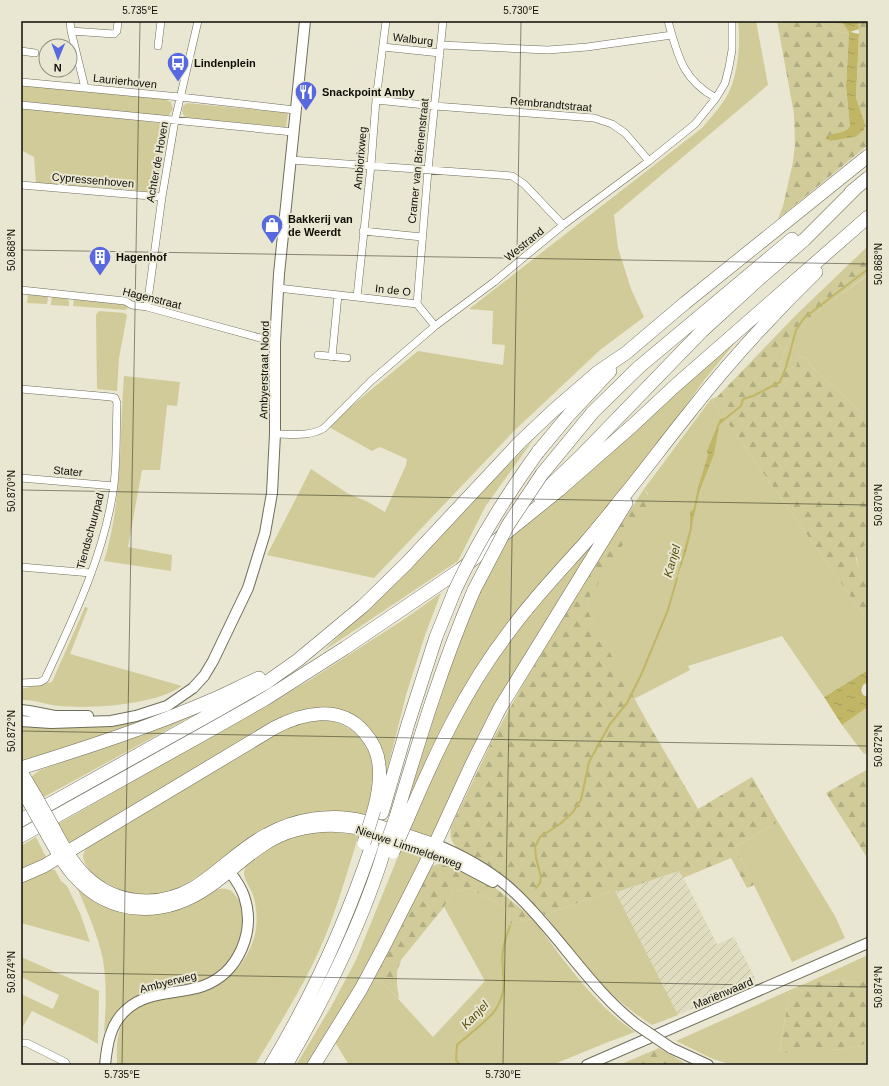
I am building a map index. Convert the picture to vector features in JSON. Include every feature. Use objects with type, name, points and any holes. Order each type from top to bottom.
[{"type":"highway","points":[[21,820],[267,682],[323,640],[363,606],[406,564],[520,442],[554,410],[598,372],[626,353],[685,303],[868,156]]},
{"type":"highway","points":[[402,818],[442,669],[456,632],[474,590],[508,525],[542,474],[593,412],[639,367],[769,258],[868,178]]},
{"type":"highway","points":[[445,580],[490,542],[557,479],[702,331],[804,240],[857,187]]},
{"type":"highway","points":[[21,836],[265,699],[345,648],[460,570],[559,490],[676,385],[868,217]]},
{"type":"highway","points":[[286,1065],[316,1013],[330,984],[357,925],[380,867],[389,850],[402,818],[428,771],[454,717],[496,649],[532,602],[586,541],[658,453],[689,412],[741,350],[797,291],[868,222]]},
{"type":"highway","points":[[271,1065],[304,1008],[340,931],[343,910],[368,844],[436,637],[455,590],[478,543],[498,510],[538,452],[567,417],[626,353]]},
{"type":"highway","points":[[314,1065],[361,988],[385,944],[500,708],[658,453]]},
{"type":"highway","points":[[21,769],[173,716],[213,700],[258,678],[285,669]]},
{"type":"highway","points":[[21,876],[44,866],[274,728],[287,721],[307,715],[326,714],[344,718],[359,727],[371,742],[377,754],[379,766],[378,812]]},
{"type":"main road","name":"Nieuwe Limmelderweg","points":[[21,769],[32,799],[63,854],[66,868],[96,896],[113,904],[132,909],[143,910],[164,908],[182,903],[210,888],[248,844],[293,822],[335,816],[358,818],[433,848]]},
{"type":"main road","name":"Nieuwe Limmelderweg","points":[[21,788],[32,799]]},
{"type":"street","points":[[70,21],[71,31],[85,88]]},
{"type":"street","points":[[71,31],[114,34],[118,21]]},
{"type":"street","points":[[158,46],[161,21]]},
{"type":"street","name":"Achter de Hoven","points":[[147,307],[162,197],[175,120],[198,21]]},
{"type":"street","name":"Ambyerstraat Noord","points":[[21,710],[64,716],[111,715],[136,710],[181,695],[196,686],[207,672],[248,588],[263,542],[269,514],[273,483],[275,434],[275,342],[278,288],[305,21]]},
{"type":"street","name":"Ambiorixweg","points":[[357,298],[371,165],[376,100],[386,21]]},
{"type":"street","name":"Cramer van Brienenstraat","points":[[417,304],[428,170],[443,21]]},
{"type":"street","points":[[668,21],[677,55],[688,75],[700,88],[716,98]]},
{"type":"street","name":"Westrand","points":[[275,434],[309,434],[322,430],[371,381],[435,326],[494,282],[563,225],[649,161],[695,124],[716,98],[724,83],[732,50],[732,21]]},
{"type":"street","points":[[441,45],[548,50],[587,47],[672,35]]},
{"type":"street","name":"Walburg","points":[[383,47],[440,53]]},
{"type":"street","points":[[21,51],[35,53]]},
{"type":"street","name":"Laurierhoven","points":[[21,82],[180,97]]},
{"type":"street","points":[[180,97],[295,110]]},
{"type":"street","points":[[376,100],[435,106]]},
{"type":"street","points":[[21,105],[293,132]]},
{"type":"street","name":"Rembrandtstraat","points":[[435,106],[594,118],[612,124],[625,132],[649,161]]},
{"type":"street","points":[[291,160],[512,176],[524,184],[563,225]]},
{"type":"street","name":"Cypressenhoven","points":[[21,185],[162,197]]},
{"type":"street","points":[[363,231],[422,237]]},
{"type":"street","name":"In de O","points":[[278,288],[417,304],[435,326]]},
{"type":"street","name":"Hagenstraat","points":[[21,290],[125,301],[132,305],[147,307],[275,342]]},
{"type":"street","points":[[332,357],[338,295]]},
{"type":"street","points":[[318,355],[347,358]]},
{"type":"street","name":"Tiendschuurpad","points":[[21,389],[115,398],[117,403],[114,486],[108,518],[91,573],[64,640],[45,679],[40,682],[21,683]]},
{"type":"street","name":"Stater","points":[[21,478],[114,486]]},
{"type":"street","points":[[21,567],[91,573]]},
{"type":"street","name":"Ambyerstraat Noord","points":[[21,721],[51,723],[111,721],[136,716],[167,706],[181,695]]},
{"type":"street","name":"Nieuwe Limmelderweg","points":[[433,848],[466,858],[514,892],[600,991],[619,1010],[637,1025],[671,1048],[708,1065]]},
{"type":"street","name":"Ambyerweg","points":[[105,1065],[108,1042],[112,1030],[126,1010],[140,1000],[150,996],[205,985],[220,977],[235,960],[245,939],[247,929],[247,912],[240,886],[227,868]]},
{"type":"street","name":"Mariënwaard","points":[[587,1065],[868,943]]},
{"type":"street","points":[[21,1043],[27,1043],[65,1062],[67,1065]]},
{"type":"shaded area","points":[[680,871],[717,944],[734,937],[756,980],[678,1015],[615,891],[620,891]]},
{"type":"green space","points":[[738,21],[756,21],[768,85],[614,215],[618,248],[631,289],[644,317],[600,350],[514,431],[374,578],[267,555],[311,469],[347,493],[368,502],[385,512],[406,465],[407,459],[380,447],[372,451],[329,427],[343,413],[418,351],[503,365],[505,345],[492,344],[493,311],[469,309],[702,128],[716,112],[728,94],[734,78],[738,58]]},
{"type":"green space","points":[[777,21],[819,21],[832,31],[849,32],[846,87],[850,126],[843,132],[825,139],[831,141],[855,137],[858,107],[856,99],[859,34],[858,21],[868,21],[868,145],[778,219],[783,206],[793,162],[795,145],[794,114]]},
{"type":"green space","points":[[819,21],[841,21],[849,32],[832,31]]},
{"type":"green space","points":[[21,85],[164,99],[171,102],[173,109],[169,115],[163,116],[21,101]]},
{"type":"green space","points":[[187,103],[288,113],[286,127],[187,118],[182,112],[183,106]]},
{"type":"green space","points":[[21,108],[167,124],[156,193],[126,189],[36,183],[34,157],[21,150]]},
{"type":"green space","points":[[868,246],[868,276],[811,317],[793,337],[786,348],[779,372],[797,366],[797,360],[800,356],[807,358],[809,364],[816,371],[868,418],[868,541],[860,550],[856,559],[868,582],[868,621],[711,399],[717,397],[796,315]]},
{"type":"green space","points":[[867,276],[868,418],[816,371],[809,364],[807,358],[800,356],[797,360],[797,366],[779,372],[786,348],[801,327],[822,308]]},
{"type":"green space","points":[[30,293],[47,295],[47,304],[27,303],[28,295]]},
{"type":"green space","points":[[52,296],[67,298],[69,301],[69,306],[51,305]]},
{"type":"green space","points":[[74,299],[126,305],[128,308],[125,310],[73,306]]},
{"type":"green space","points":[[99,311],[124,313],[127,315],[119,358],[117,391],[97,389],[96,315]]},
{"type":"green space","points":[[739,338],[705,379],[623,493],[526,606],[402,815],[451,664],[477,598],[502,545]]},
{"type":"green space","points":[[124,376],[180,382],[177,406],[167,405],[160,470],[142,470],[128,547],[172,555],[171,571],[104,561],[110,538],[117,492]]},
{"type":"green space","points":[[711,399],[868,621],[868,670],[824,697],[782,636],[688,666],[690,670],[634,699],[587,610],[589,598],[648,494],[644,489]]},
{"type":"green space","points":[[533,440],[485,507],[458,561],[322,652],[398,579]]},
{"type":"green space","points":[[644,489],[650,499],[648,505],[589,598],[587,610],[645,718],[698,809],[752,777],[778,822],[735,847],[754,885],[747,888],[731,858],[683,878],[679,871],[620,891],[610,891],[545,915],[515,887],[459,850],[452,840],[450,834],[451,827],[492,741],[523,684],[605,548]]},
{"type":"green space","points":[[597,539],[434,834],[430,837],[409,830],[455,729],[465,710],[502,652],[537,606]]},
{"type":"green space","points":[[868,541],[868,582],[857,562],[857,555]]},
{"type":"green space","points":[[441,593],[425,635],[406,695],[383,787],[375,742],[317,708],[308,709],[297,712],[285,718],[82,837],[70,842],[68,841],[58,824],[310,680],[406,618]]},
{"type":"green space","points":[[85,607],[88,608],[70,654],[182,686],[156,698],[106,706],[73,707],[31,700],[21,700],[21,689],[52,682]]},
{"type":"green space","points":[[212,705],[42,798],[33,782],[32,776],[40,770]]},
{"type":"green space","points":[[868,707],[868,752],[864,754],[842,725]]},
{"type":"green space","points":[[161,710],[163,715],[98,736],[34,760],[25,761],[21,759],[21,724],[38,725]]},
{"type":"green space","points":[[325,720],[338,723],[348,728],[357,735],[370,753],[373,763],[373,788],[365,816],[352,813],[215,867],[176,889],[160,894],[150,895],[129,892],[103,881],[89,869],[83,855],[87,846],[277,733],[306,721]]},
{"type":"green space","points":[[868,769],[868,859],[826,793]]},
{"type":"green space","points":[[778,822],[835,916],[845,938],[792,962],[735,847]]},
{"type":"green space","points":[[310,830],[360,831],[336,908],[318,953],[296,996],[255,1065],[117,1065],[117,1042],[120,1029],[126,1018],[134,1010],[156,1001],[205,991],[221,982],[235,971],[242,963],[254,937],[257,918],[254,898],[244,876],[244,871],[248,863],[269,846]]},
{"type":"green space","points":[[36,837],[47,859],[21,872],[21,846]]},
{"type":"green space","points":[[401,849],[423,857],[364,972],[309,1065],[296,1065],[331,1007],[356,960]]},
{"type":"green space","points":[[443,863],[480,878],[502,893],[533,919],[511,924],[504,907],[469,888],[451,893],[444,907],[401,960],[397,972],[399,999],[372,976],[429,868]]},
{"type":"green space","points":[[48,869],[55,870],[61,881],[67,886],[80,913],[90,942],[21,923],[21,883]]},
{"type":"green space","points":[[76,885],[89,897],[101,905],[150,913],[164,913],[179,909],[217,890],[228,890],[237,897],[242,911],[242,932],[239,942],[230,960],[215,974],[190,985],[148,992],[133,998],[123,1006],[104,1032],[106,996],[103,960],[95,931]]},
{"type":"green space","points":[[469,888],[504,907],[511,924],[533,919],[567,965],[592,994],[620,1021],[635,1032],[552,1065],[349,1065],[335,1042],[372,976],[390,990],[433,1037],[485,981],[444,907],[451,893]]},
{"type":"green space","points":[[610,891],[615,891],[678,1015],[652,1025],[636,1014],[607,989],[594,975],[545,915]]},
{"type":"green space","points":[[868,955],[868,982],[811,981]]},
{"type":"green space","points":[[21,957],[99,991],[98,1044],[32,1011],[21,1030],[21,994],[53,1009],[59,995],[21,977]]},
{"type":"green space","points":[[811,981],[868,982],[868,1043],[846,1049],[779,1053],[790,990]]},
{"type":"green space","points":[[790,990],[779,1052],[846,1049],[868,1043],[868,1065],[733,1065],[713,1059],[676,1041]]},
{"type":"green space","points":[[659,1048],[688,1065],[619,1065]]},
{"type":"water","points":[[841,21],[858,21],[859,29],[850,32],[859,34],[856,98],[864,122],[864,130],[855,137],[831,141],[825,139],[831,135],[845,131],[850,126],[846,87],[849,32]]},
{"type":"water","points":[[725,418],[719,426],[714,454],[698,495],[697,491],[708,455],[707,451],[720,419]]},
{"type":"water","points":[[694,509],[688,545],[676,580],[690,528],[690,512]]},
{"type":"water","points":[[868,670],[868,682],[863,685],[861,690],[863,695],[868,697],[868,707],[842,725],[824,697]]},
{"type":"waterway","name":"Kanjel","points":[[721,422],[741,406],[743,399],[753,396],[780,382],[786,367],[796,330],[804,318],[868,269]]},
{"type":"waterway","name":"Kanjel","points":[[693,516],[698,493]]},
{"type":"waterway","name":"Kanjel","points":[[536,888],[540,883],[541,877],[535,847],[540,837],[560,824],[573,812],[581,800],[589,762],[610,724],[627,703],[641,675],[668,610],[677,578]]},
{"type":"waterway","name":"Kanjel","points":[[460,1065],[456,1060],[457,1045],[493,1013],[503,993],[504,980],[502,958],[505,941],[510,926]]},
{"type":"place","name":"Lindenplein","points":[[178,82]]},
{"type":"place","name":"Snackpoint Amby","points":[[306,112]]},
{"type":"place","name":"Bakkerij van de Weerdt","points":[[272,244]]},
{"type":"place","name":"Hagenhof","points":[[100,276]]}]
